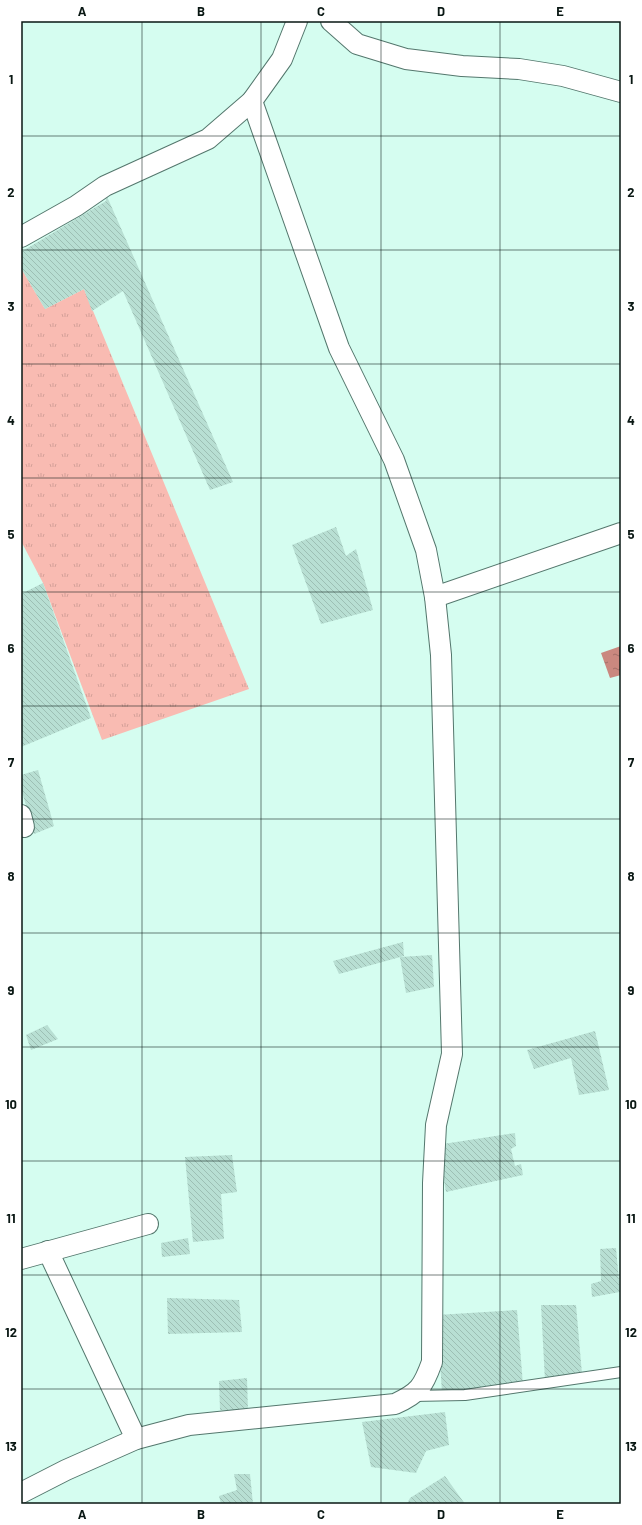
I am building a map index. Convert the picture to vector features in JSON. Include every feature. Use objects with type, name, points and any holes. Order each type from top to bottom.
[{"type":"street","points":[[21,237],[76,206],[105,186],[208,139],[252,101],[282,59],[297,21]]},
{"type":"street","points":[[331,21],[357,44],[406,59],[462,66],[519,69],[563,76],[619,89]]},
{"type":"street","points":[[356,21],[357,44]]},
{"type":"street","points":[[21,1493],[66,1470],[136,1439],[189,1425],[395,1404],[412,1396],[424,1382],[432,1362],[433,1183],[436,1125],[452,1054],[441,655],[435,597],[426,550],[394,460],[339,348],[252,101]]},
{"type":"street","points":[[435,597],[621,533]]},
{"type":"street","points":[[21,1259],[148,1224]]},
{"type":"street","points":[[48,1251],[136,1439]]},
{"type":"lane","points":[[412,1396],[465,1395],[621,1372]]},
{"type":"green space","points":[[21,268],[45,309],[84,289],[249,689],[102,740],[43,583],[21,541]]},
{"type":"water","points":[[621,646],[621,675],[610,678],[601,653]]},
{"type":"building","points":[[105,192],[233,482],[210,490],[123,291],[92,311],[84,289],[45,309],[21,268],[21,252],[106,201]]},
{"type":"building","points":[[336,527],[346,556],[356,549],[373,610],[321,624],[292,545]]},
{"type":"building","points":[[43,583],[91,718],[21,747],[21,594]]},
{"type":"building","points":[[38,770],[54,826],[34,834],[21,788],[21,775]]},
{"type":"building","points":[[403,942],[404,956],[339,974],[333,961]]},
{"type":"building","points":[[432,955],[434,987],[406,993],[400,957]]},
{"type":"building","points":[[47,1025],[58,1039],[31,1050],[26,1035]]},
{"type":"building","points":[[595,1031],[609,1090],[579,1095],[571,1058],[534,1069],[527,1050]]},
{"type":"building","points":[[515,1133],[516,1146],[511,1149],[515,1166],[521,1164],[523,1175],[446,1192],[441,1164],[445,1163],[443,1144]]},
{"type":"building","points":[[232,1155],[237,1192],[221,1194],[224,1239],[193,1242],[185,1157]]},
{"type":"building","points":[[188,1238],[190,1254],[162,1257],[161,1243]]},
{"type":"building","points":[[616,1248],[620,1292],[592,1297],[591,1284],[601,1281],[600,1249]]},
{"type":"building","points":[[167,1298],[239,1300],[242,1332],[168,1334]]},
{"type":"building","points":[[541,1305],[576,1305],[582,1374],[545,1381]]},
{"type":"building","points":[[517,1310],[523,1385],[442,1393],[437,1315]]},
{"type":"building","points":[[247,1378],[248,1412],[220,1410],[219,1381]]},
{"type":"building","points":[[445,1412],[449,1445],[426,1451],[416,1473],[371,1467],[362,1422]]},
{"type":"building","points":[[234,1474],[250,1474],[253,1504],[221,1504],[219,1496],[237,1490]]},
{"type":"building","points":[[445,1476],[465,1504],[407,1504],[410,1498]]}]
